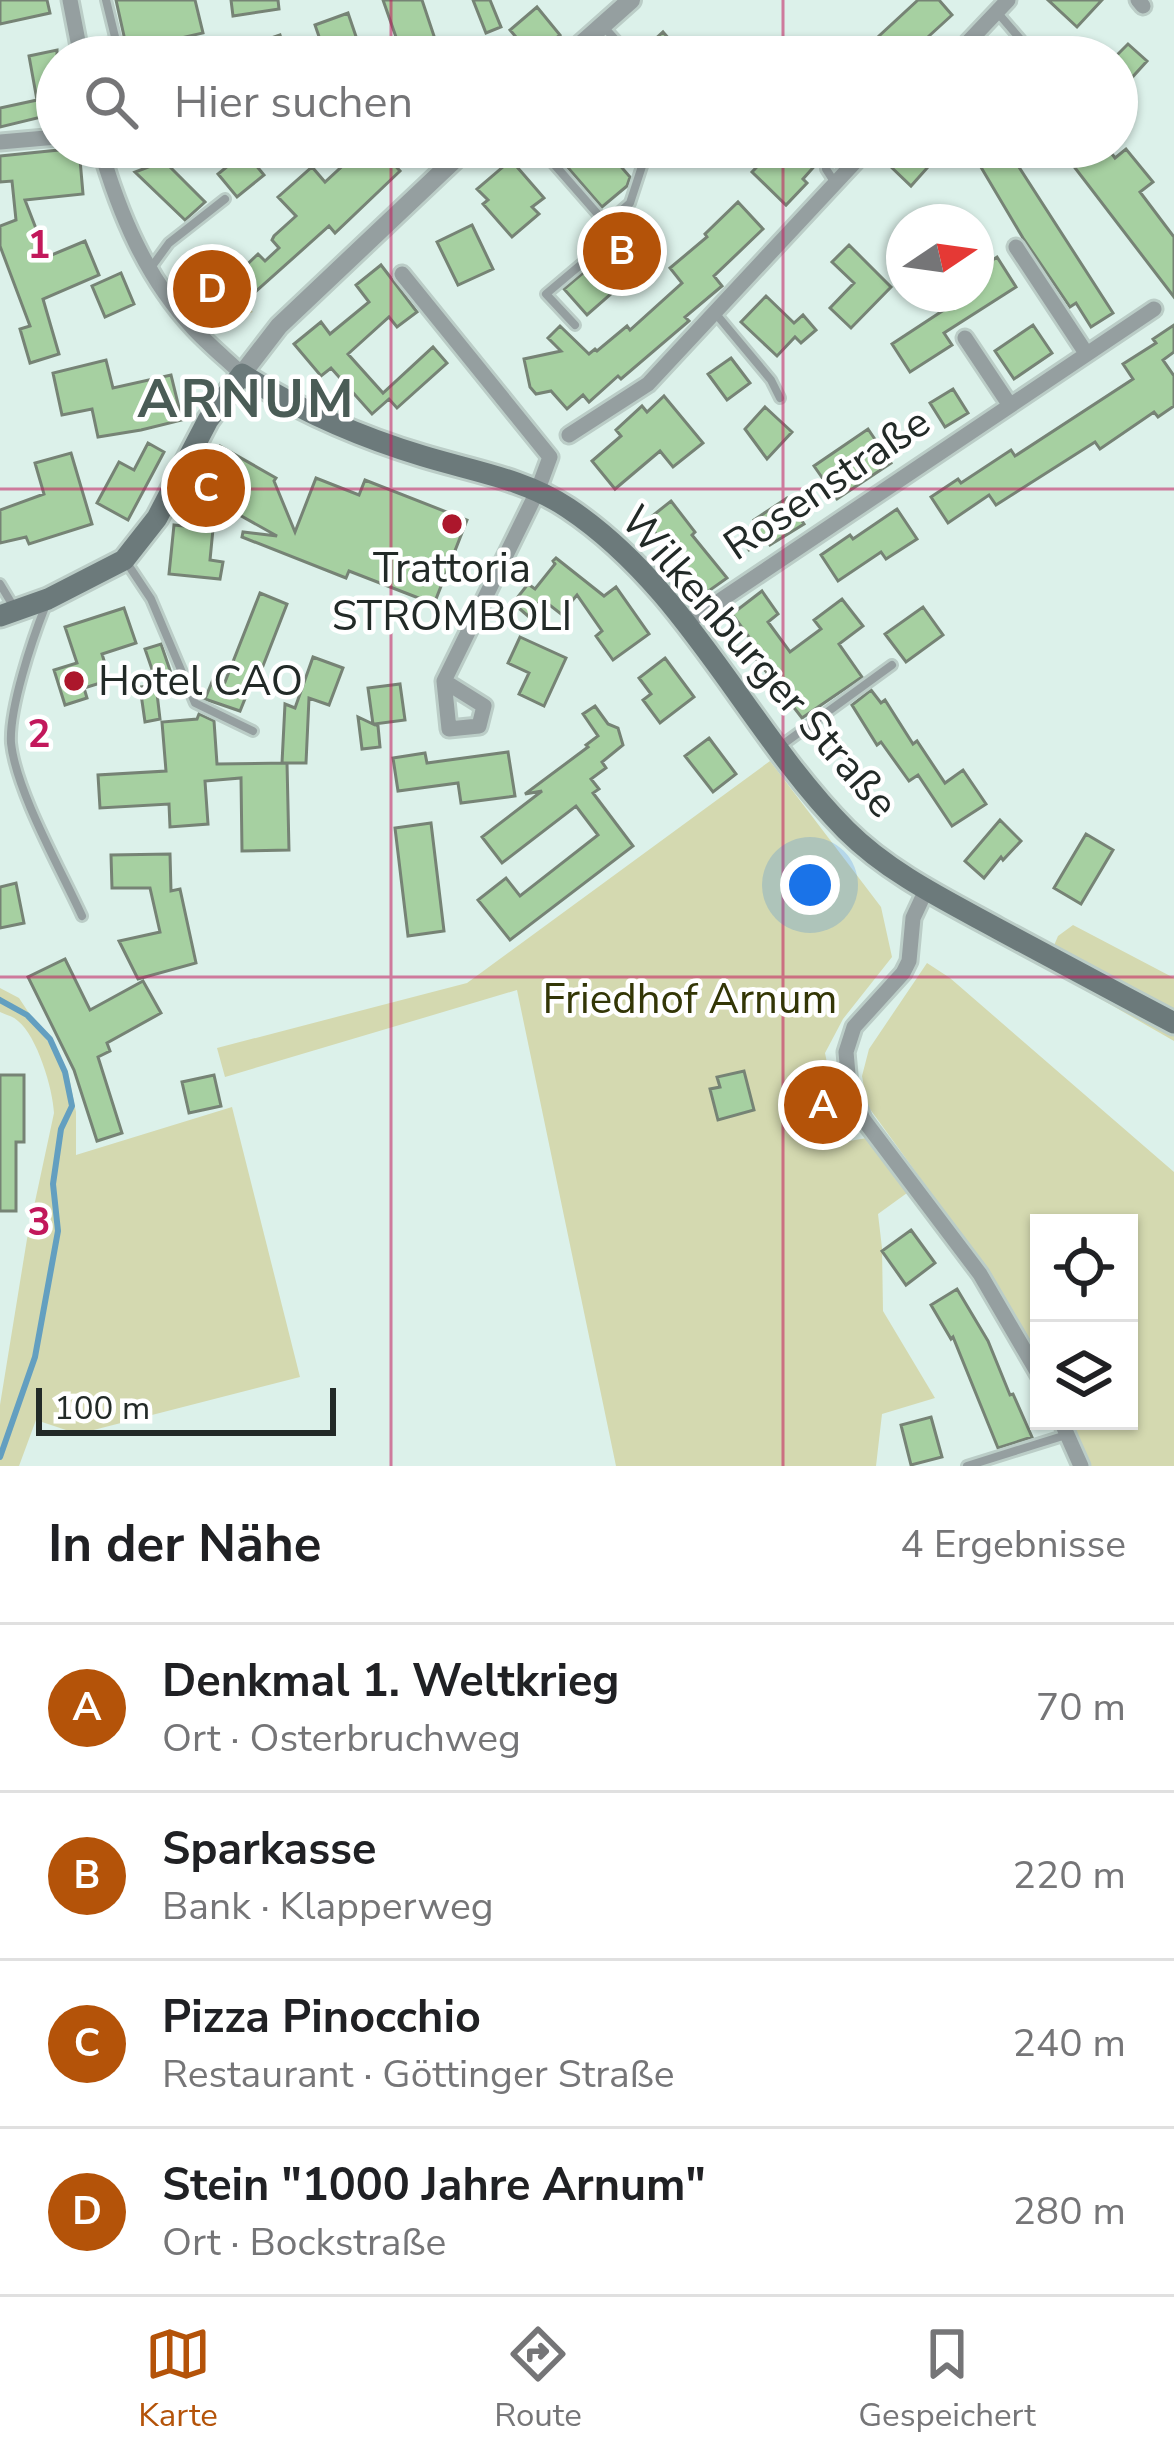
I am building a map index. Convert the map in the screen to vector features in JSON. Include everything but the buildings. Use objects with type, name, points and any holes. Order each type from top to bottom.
[{"type":"main road","name":"Wilkenburger Straße","points":[[242,374],[364,437],[537,492],[566,507],[648,580],[844,828],[870,852],[926,890],[1174,1023]]},
{"type":"main road","points":[[8,614],[124,560],[157,518],[208,420],[242,374]]},
{"type":"street","points":[[70,0],[77,36]]},
{"type":"street","points":[[590,36],[631,0]]},
{"type":"street","points":[[971,36],[997,4]]},
{"type":"street","points":[[0,142],[36,139]]},
{"type":"street","points":[[106,168],[114,198],[149,271],[194,329],[242,374],[279,326],[446,168]]},
{"type":"street","points":[[569,435],[648,384],[849,168]]},
{"type":"street","points":[[1016,247],[1086,353]]},
{"type":"street","points":[[402,274],[550,457],[444,681]]},
{"type":"street","name":"Rosenstraße","points":[[685,623],[1154,309]]},
{"type":"street","points":[[965,338],[1009,404]]},
{"type":"street","points":[[926,890],[914,918],[909,962],[854,1027],[847,1052],[849,1085],[863,1119],[980,1274],[1030,1360]]},
{"type":"street","points":[[1065,1430],[1081,1466]]},
{"type":"lane","points":[[106,0],[115,36]]},
{"type":"lane","points":[[997,4],[1020,36]]},
{"type":"lane","points":[[602,25],[612,36]]},
{"type":"lane","points":[[557,168],[616,235],[546,294],[575,326]]},
{"type":"lane","points":[[606,224],[630,203],[641,168]]},
{"type":"lane","points":[[826,168],[835,183]]},
{"type":"lane","points":[[149,271],[169,243],[225,199]]},
{"type":"lane","points":[[714,313],[771,380],[780,398]]},
{"type":"lane","points":[[124,560],[151,599],[194,704],[253,730]]},
{"type":"lane","points":[[0,584],[8,614]]},
{"type":"lane","points":[[47,599],[13,716],[11,745],[23,788],[82,916]]},
{"type":"lane","points":[[779,748],[892,665]]},
{"type":"lane","points":[[967,1466],[1059,1430]]},
{"type":"green space","points":[[205,249],[218,273],[253,312],[230,315],[220,311],[193,286],[179,267]]},
{"type":"green space","name":"Friedhof Arnum","points":[[770,761],[881,907],[892,957],[843,1019],[825,1053],[843,1142],[867,1138],[907,1193],[878,1214],[883,1311],[935,1398],[882,1414],[876,1466],[616,1466],[517,990],[225,1077],[217,1048],[467,983]]},
{"type":"green space","points":[[1073,925],[1174,978],[1174,1041],[1045,967],[1058,936]]},
{"type":"green space","points":[[927,963],[1174,1172],[1174,1466],[1090,1466],[1073,1430],[1138,1430],[1138,1214],[1030,1214],[1030,1344],[987,1270],[867,1105],[862,1076],[869,1049]]},
{"type":"green space","points":[[0,988],[19,998],[68,1072],[76,1112],[76,1155],[232,1107],[300,1377],[78,1434],[36,1420],[19,1466],[0,1466],[0,1405],[27,1239],[54,1113],[37,1050],[25,1028],[0,1012]]},
{"type":"waterway","points":[[0,1000],[27,1015],[50,1039],[65,1072],[72,1106],[61,1129],[53,1184],[58,1231],[35,1357],[0,1457]]},
{"type":"place","name":"Sparkasse","points":[[622,251]]},
{"type":"place","name":"Stein \"1000 Jahre Arnum\"","points":[[212,289]]},
{"type":"place","name":"Pizza Pinocchio","points":[[206,488]]},
{"type":"place","name":"Trattoria STROMBOLI","points":[[452,524]]},
{"type":"place","name":"Hotel CAO","points":[[74,681]]},
{"type":"place","name":"Denkmal 1. Weltkrieg","points":[[823,1105]]},
{"type":"district","name":"ARNUM","points":[[247,399]]}]
